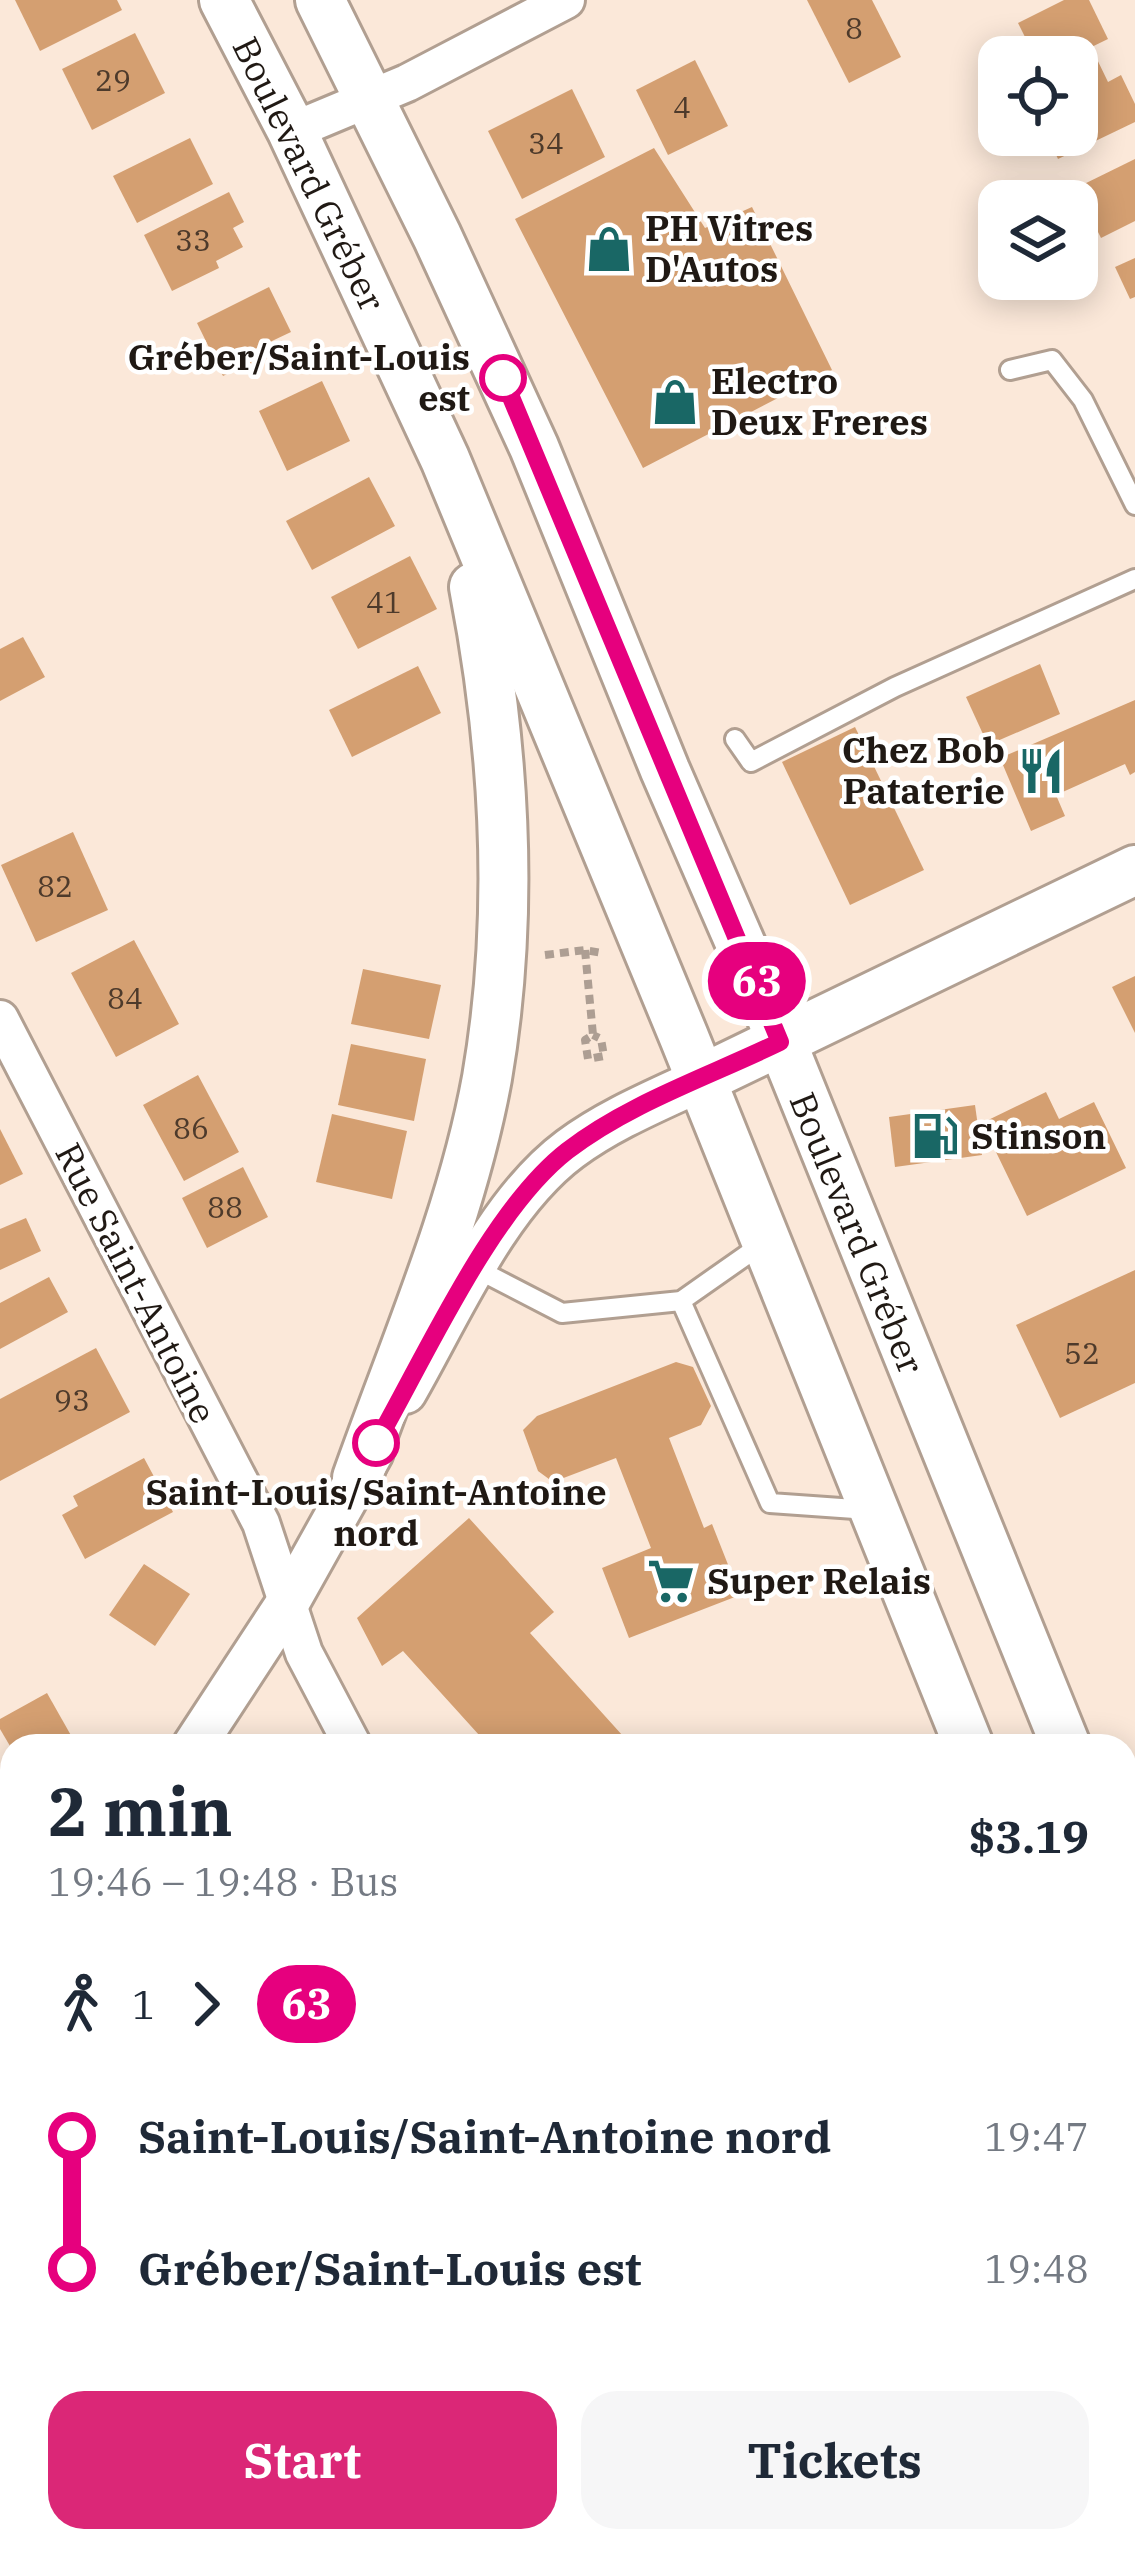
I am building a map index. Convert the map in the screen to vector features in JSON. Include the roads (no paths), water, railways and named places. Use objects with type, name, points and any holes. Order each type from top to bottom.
[{"type":"main road","name":"Boulevard Gréber","points":[[224,0],[292,131],[445,459],[964,1734]]},
{"type":"main road","name":"Boulevard Gréber","points":[[320,0],[534,447],[1061,1734]]},
{"type":"main road","points":[[357,1478],[473,1139],[486,1078],[500,960],[503,807],[488,661],[445,459]]},
{"type":"main road","points":[[700,1080],[1135,871]]},
{"type":"street","points":[[292,131],[370,98],[566,0]]},
{"type":"street","name":"Rue Saint-Antoine","points":[[0,1019],[260,1523],[304,1653],[347,1734]]},
{"type":"street","points":[[202,1734],[287,1604],[475,1268],[524,1194],[568,1150],[700,1080]]},
{"type":"lane","points":[[1010,370],[1052,360],[1083,400],[1135,505]]},
{"type":"lane","points":[[735,739],[751,762],[895,687],[1135,579]]},
{"type":"lane","points":[[475,1268],[562,1313],[680,1301],[765,1242]]},
{"type":"lane","points":[[680,1301],[770,1503],[874,1510]]},
{"type":"place","name":"PH Vitres D'Autos","points":[[609,249]]},
{"type":"place","name":"Gréber/Saint-Louis est","points":[[503,378]]},
{"type":"place","name":"Electro Deux Freres","points":[[675,402]]},
{"type":"place","name":"Chez Bob Pataterie","points":[[1041,771]]},
{"type":"place","name":"Stinson","points":[[935,1136]]},
{"type":"place","name":"Saint-Louis/Saint-Antoine nord","points":[[376,1443]]},
{"type":"place","name":"Super Relais","points":[[671,1581]]}]
